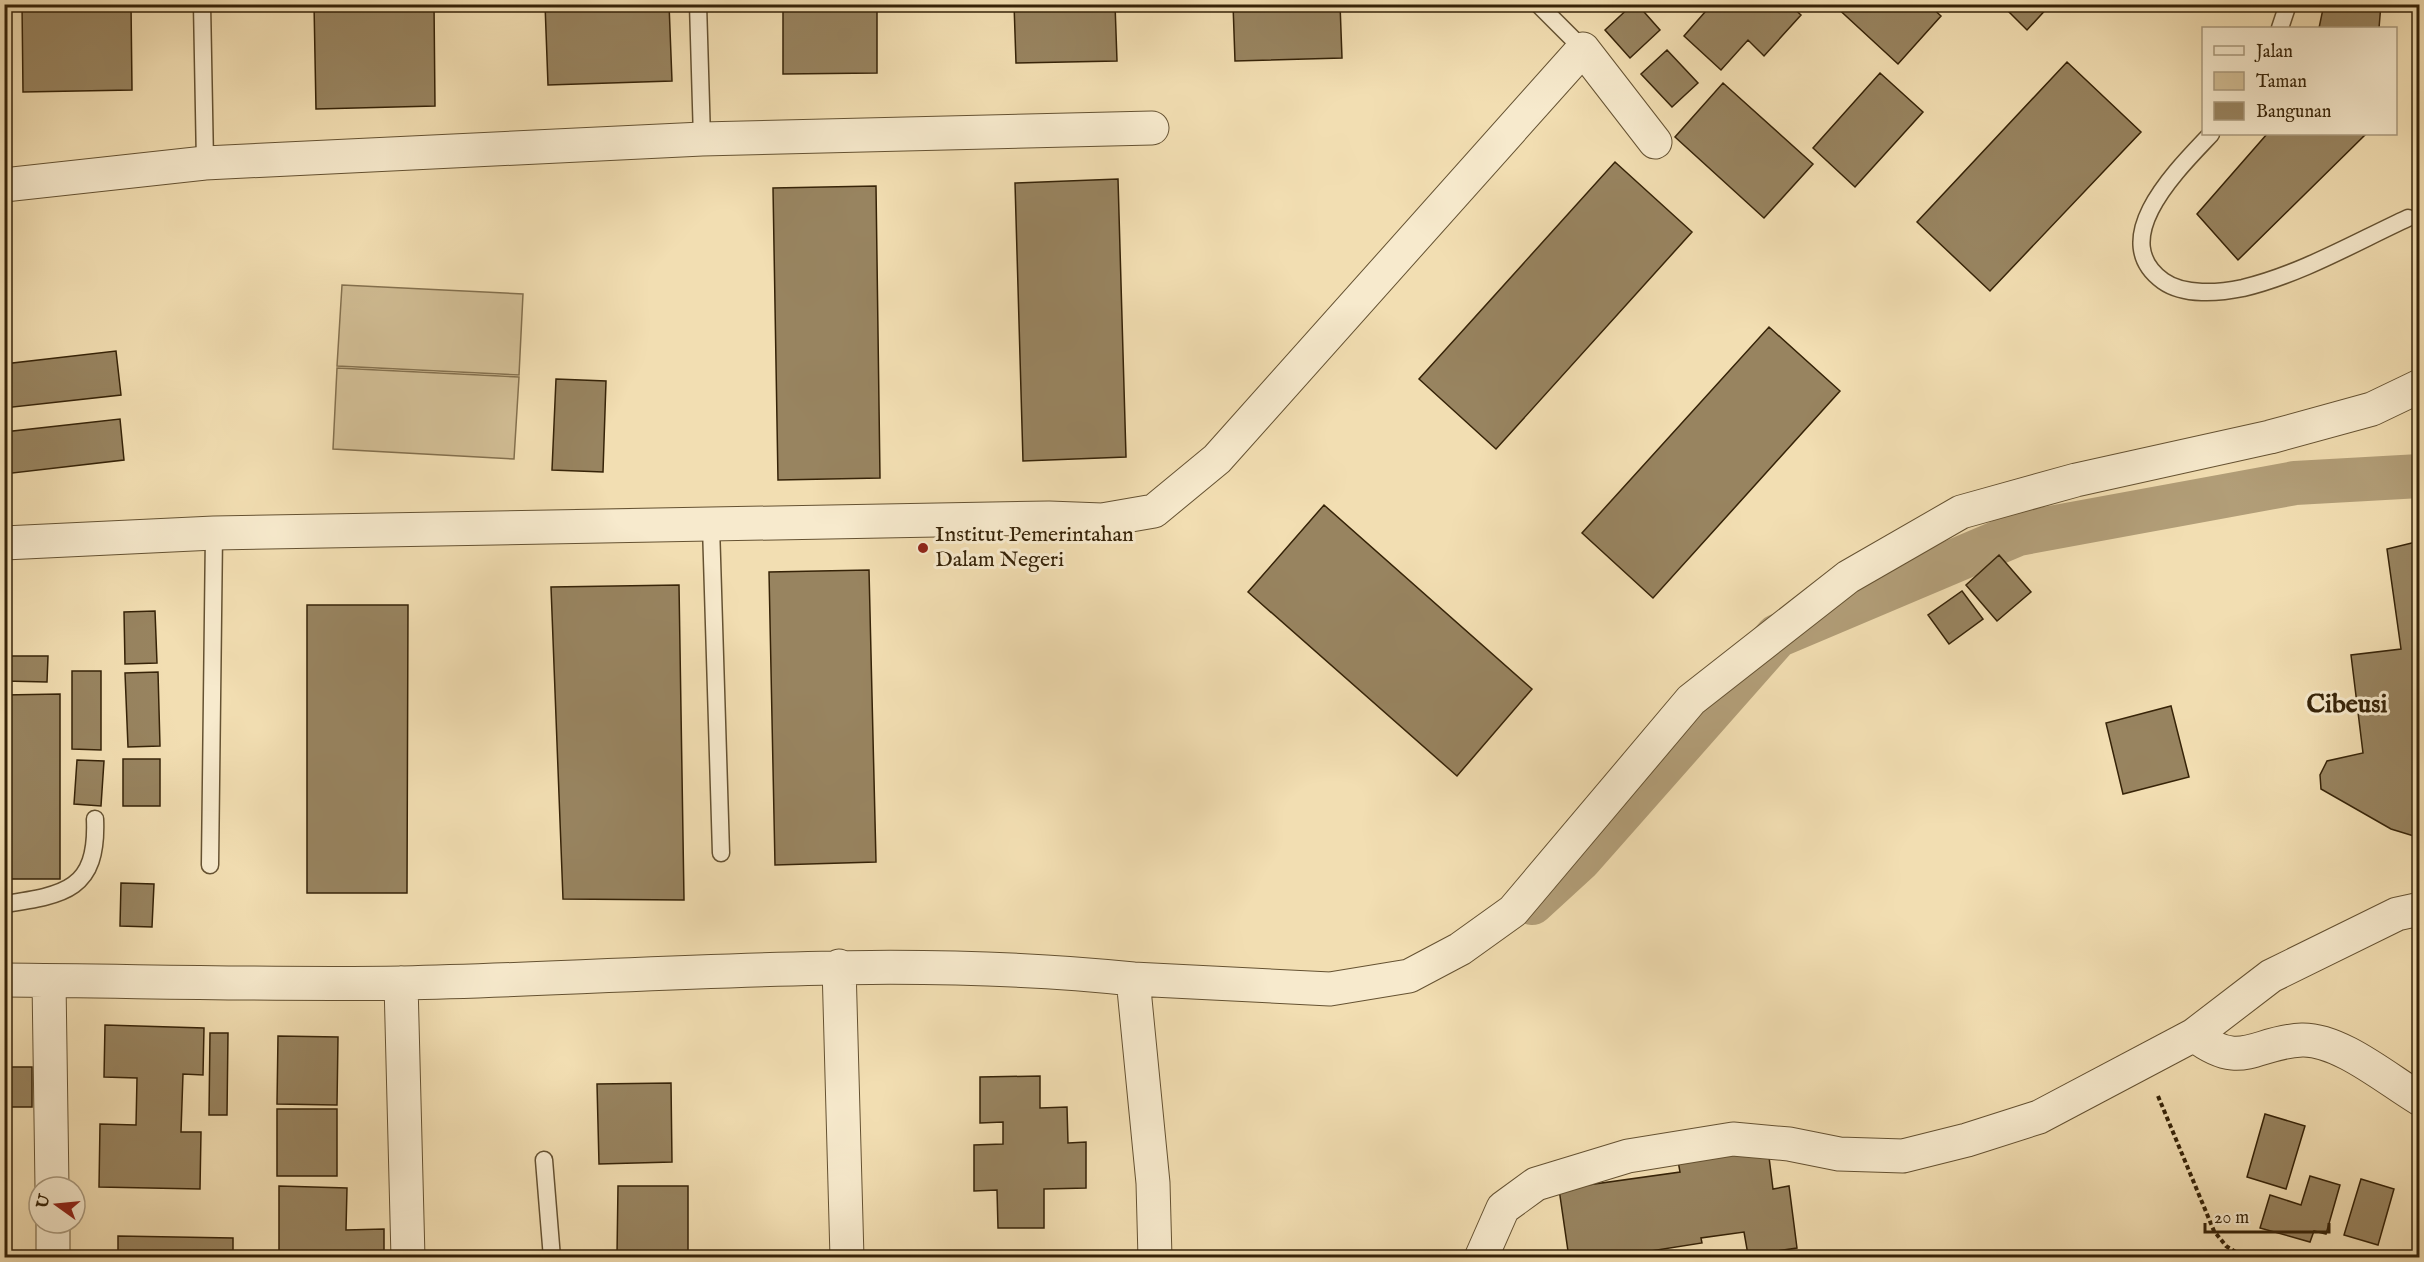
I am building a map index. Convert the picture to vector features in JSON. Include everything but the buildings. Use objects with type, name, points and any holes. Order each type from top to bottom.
[{"type":"street","points":[[4,543],[214,533],[711,526],[1049,518],[1102,520],[1154,511],[1217,459],[1583,49],[1655,142]]},
{"type":"street","points":[[4,185],[205,163],[702,139],[1152,128]]},
{"type":"street","points":[[4,980],[401,982],[839,966],[934,966],[1058,971],[1133,979],[1330,989],[1409,976],[1460,949],[1513,912],[1691,700],[1859,571],[1961,512],[2076,480],[2270,437],[2372,409],[2420,386]]},
{"type":"street","points":[[1481,1257],[1503,1208],[1536,1184],[1628,1156],[1733,1139],[1789,1144],[1839,1154],[1903,1156],[1967,1140],[2039,1118],[2194,1035],[2271,976],[2397,914],[2420,909]]},
{"type":"street","points":[[839,966],[847,1257]]},
{"type":"street","points":[[1133,979],[1153,1183],[1155,1257]]},
{"type":"street","points":[[49,981],[52,1175]]},
{"type":"street","points":[[401,982],[408,1257]]},
{"type":"street","points":[[2194,1035],[2221,1053],[2237,1055],[2303,1040],[2335,1047],[2420,1099]]},
{"type":"street","points":[[53,1235],[53,1257]]},
{"type":"lane","points":[[202,4],[205,163]]},
{"type":"lane","points":[[698,4],[702,139]]},
{"type":"lane","points":[[1538,4],[1583,49]]},
{"type":"lane","points":[[2280,27],[2288,4]]},
{"type":"lane","points":[[2210,135],[2178,169],[2149,212],[2140,239],[2142,256],[2152,273],[2172,287],[2204,292],[2241,288],[2279,278],[2408,218]]},
{"type":"lane","points":[[711,526],[721,853]]},
{"type":"lane","points":[[210,865],[214,533]]},
{"type":"lane","points":[[4,904],[50,897],[75,884],[91,866],[95,819]]},
{"type":"lane","points":[[544,1160],[552,1257]]},
{"type":"path","points":[[2144,1062],[2214,1231],[2226,1246],[2245,1257]]},
{"type":"green space","points":[[342,285],[523,294],[519,375],[337,366]]},
{"type":"green space","points":[[337,368],[519,377],[514,459],[333,449]]},
{"type":"waterway","points":[[1532,903],[1580,859],[1777,636],[2018,534],[2295,483],[2420,476]]},
{"type":"place","name":"Institut Pemerintahan Dalam Negeri","points":[[923,548]]},
{"type":"district","name":"Cibeusi","points":[[2347,704]]}]
